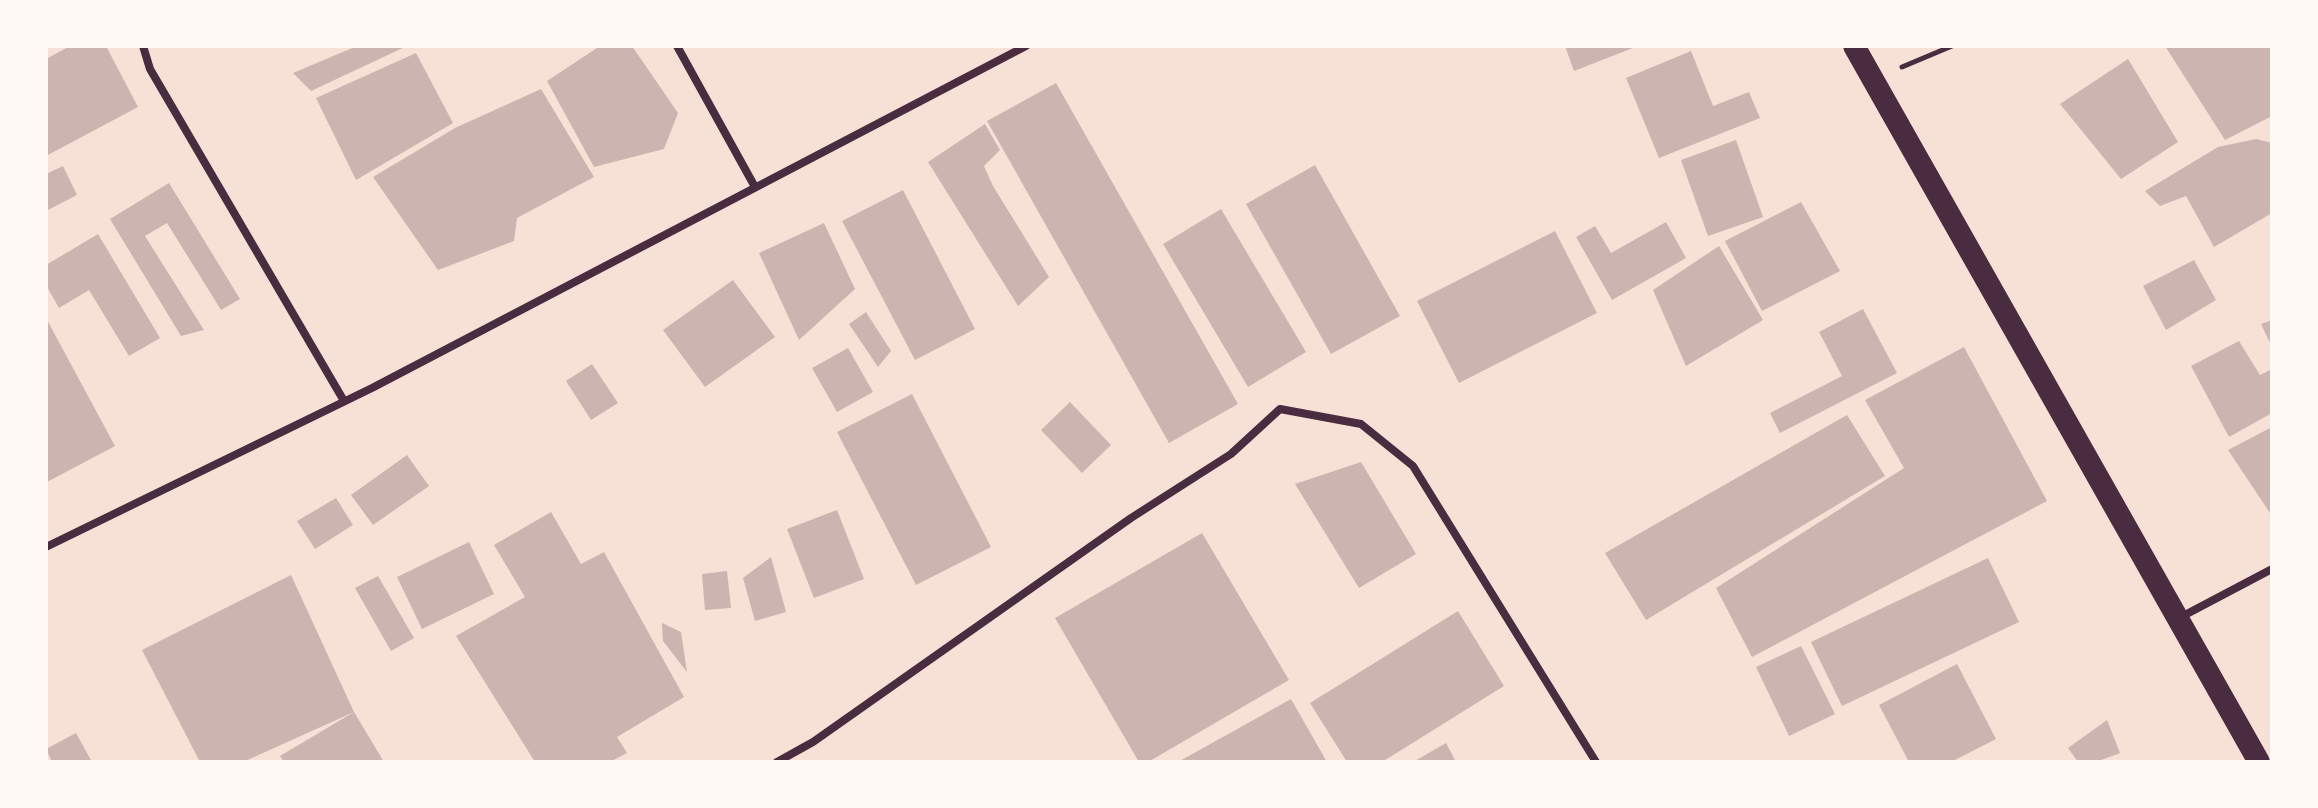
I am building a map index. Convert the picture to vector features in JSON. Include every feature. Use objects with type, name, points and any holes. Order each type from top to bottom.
[{"type":"highway","points":[[1854,46],[2259,762]]},
{"type":"street","points":[[143,46],[150,69],[344,401]]},
{"type":"street","points":[[677,46],[755,187]]},
{"type":"street","points":[[46,547],[344,401],[1026,46]]},
{"type":"street","points":[[777,762],[813,742],[1131,518],[1231,454],[1280,409],[1361,424],[1413,466],[1596,762]]},
{"type":"street","points":[[2179,618],[2272,569]]},
{"type":"path","points":[[1873,79],[1952,46]]},
{"type":"building","points":[[70,46],[106,46],[138,107],[46,156],[46,59]]},
{"type":"building","points":[[357,46],[407,46],[311,91],[293,73]]},
{"type":"building","points":[[600,46],[632,46],[678,113],[664,149],[594,167],[547,81]]},
{"type":"building","points":[[1565,46],[1638,46],[1574,71]]},
{"type":"building","points":[[2165,46],[2272,46],[2272,116],[2225,140]]},
{"type":"building","points":[[1691,51],[1713,106],[1749,92],[1760,118],[1659,158],[1626,78]]},
{"type":"building","points":[[416,53],[453,123],[356,180],[316,98]]},
{"type":"building","points":[[2128,59],[2178,142],[2121,179],[2060,104]]},
{"type":"building","points":[[1056,83],[1238,404],[1169,443],[987,121]]},
{"type":"building","points":[[541,89],[594,177],[517,218],[514,241],[438,270],[373,177],[455,128]]},
{"type":"building","points":[[985,124],[1000,150],[984,166],[1049,277],[1018,306],[928,162]]},
{"type":"building","points":[[2256,139],[2272,143],[2272,213],[2214,247],[2186,196],[2160,206],[2145,191],[2218,147]]},
{"type":"building","points":[[1736,140],[1763,217],[1708,236],[1681,160]]},
{"type":"building","points":[[1315,165],[1400,316],[1331,354],[1246,204]]},
{"type":"building","points":[[63,166],[77,195],[46,211],[46,174]]},
{"type":"building","points":[[169,183],[240,299],[221,310],[167,223],[145,236],[204,330],[181,336],[110,219]]},
{"type":"building","points":[[903,190],[975,329],[915,360],[842,221]]},
{"type":"building","points":[[1801,202],[1840,271],[1762,311],[1725,241]]},
{"type":"building","points":[[1221,209],[1306,352],[1248,387],[1163,244]]},
{"type":"building","points":[[1666,222],[1686,258],[1612,300],[1576,237],[1595,226],[1611,253]]},
{"type":"building","points":[[824,223],[855,289],[799,340],[759,253]]},
{"type":"building","points":[[1555,231],[1597,313],[1459,383],[1417,301]]},
{"type":"building","points":[[98,234],[160,338],[129,356],[89,290],[59,308],[46,285],[46,265]]},
{"type":"building","points":[[1719,246],[1763,320],[1686,366],[1653,290]]},
{"type":"building","points":[[2194,260],[2216,300],[2166,330],[2143,286]]},
{"type":"building","points":[[733,280],[775,337],[705,387],[663,330]]},
{"type":"building","points":[[1863,309],[1897,373],[1780,433],[1770,413],[1842,376],[1819,332]]},
{"type":"building","points":[[866,312],[891,351],[878,367],[849,324]]},
{"type":"building","points":[[46,318],[115,446],[47,482],[46,479]]},
{"type":"building","points":[[2272,320],[2272,347],[2261,324]]},
{"type":"building","points":[[2239,341],[2260,375],[2272,369],[2272,413],[2229,437],[2191,366]]},
{"type":"building","points":[[1964,347],[2047,501],[1752,657],[1716,588],[1904,468],[1865,400]]},
{"type":"building","points":[[848,348],[873,392],[837,412],[812,368]]},
{"type":"building","points":[[592,364],[618,403],[591,420],[566,381]]},
{"type":"building","points":[[912,394],[991,547],[916,585],[837,432]]},
{"type":"building","points":[[1070,402],[1111,445],[1082,473],[1041,430]]},
{"type":"building","points":[[1847,415],[1885,476],[1646,620],[1605,553]]},
{"type":"building","points":[[2272,427],[2272,516],[2228,450]]},
{"type":"building","points":[[407,455],[429,486],[373,525],[351,495]]},
{"type":"building","points":[[1361,462],[1416,554],[1359,588],[1295,484]]},
{"type":"building","points":[[336,498],[353,525],[315,549],[297,521]]},
{"type":"building","points":[[837,510],[864,579],[814,598],[787,529]]},
{"type":"building","points":[[551,512],[581,564],[604,552],[684,697],[617,737],[627,753],[610,762],[535,762],[456,636],[525,597],[494,545]]},
{"type":"building","points":[[1202,533],[1289,680],[1148,762],[1139,762],[1055,618]]},
{"type":"building","points":[[469,542],[494,594],[422,629],[397,577]]},
{"type":"building","points":[[771,557],[786,612],[755,621],[743,578]]},
{"type":"building","points":[[1988,558],[2019,622],[1842,706],[1811,642]]},
{"type":"building","points":[[727,571],[731,608],[705,610],[702,574]]},
{"type":"building","points":[[291,575],[354,712],[243,762],[200,762],[142,650]]},
{"type":"building","points":[[378,576],[414,638],[391,651],[355,588]]},
{"type":"building","points":[[1458,611],[1504,686],[1382,762],[1347,762],[1310,703]]},
{"type":"building","points":[[662,623],[681,632],[687,672],[663,641]]},
{"type":"building","points":[[1801,646],[1835,714],[1789,736],[1756,667]]},
{"type":"building","points":[[1957,664],[1996,739],[1951,762],[1909,762],[1879,705]]},
{"type":"building","points":[[1291,699],[1327,762],[1178,762]]},
{"type":"building","points":[[354,712],[384,762],[284,762],[280,756]]},
{"type":"building","points":[[2107,720],[2120,753],[2096,762],[2078,762],[2068,748]]},
{"type":"building","points":[[76,733],[92,762],[52,762],[46,749]]},
{"type":"building","points":[[1446,743],[1456,762],[1413,762]]}]
